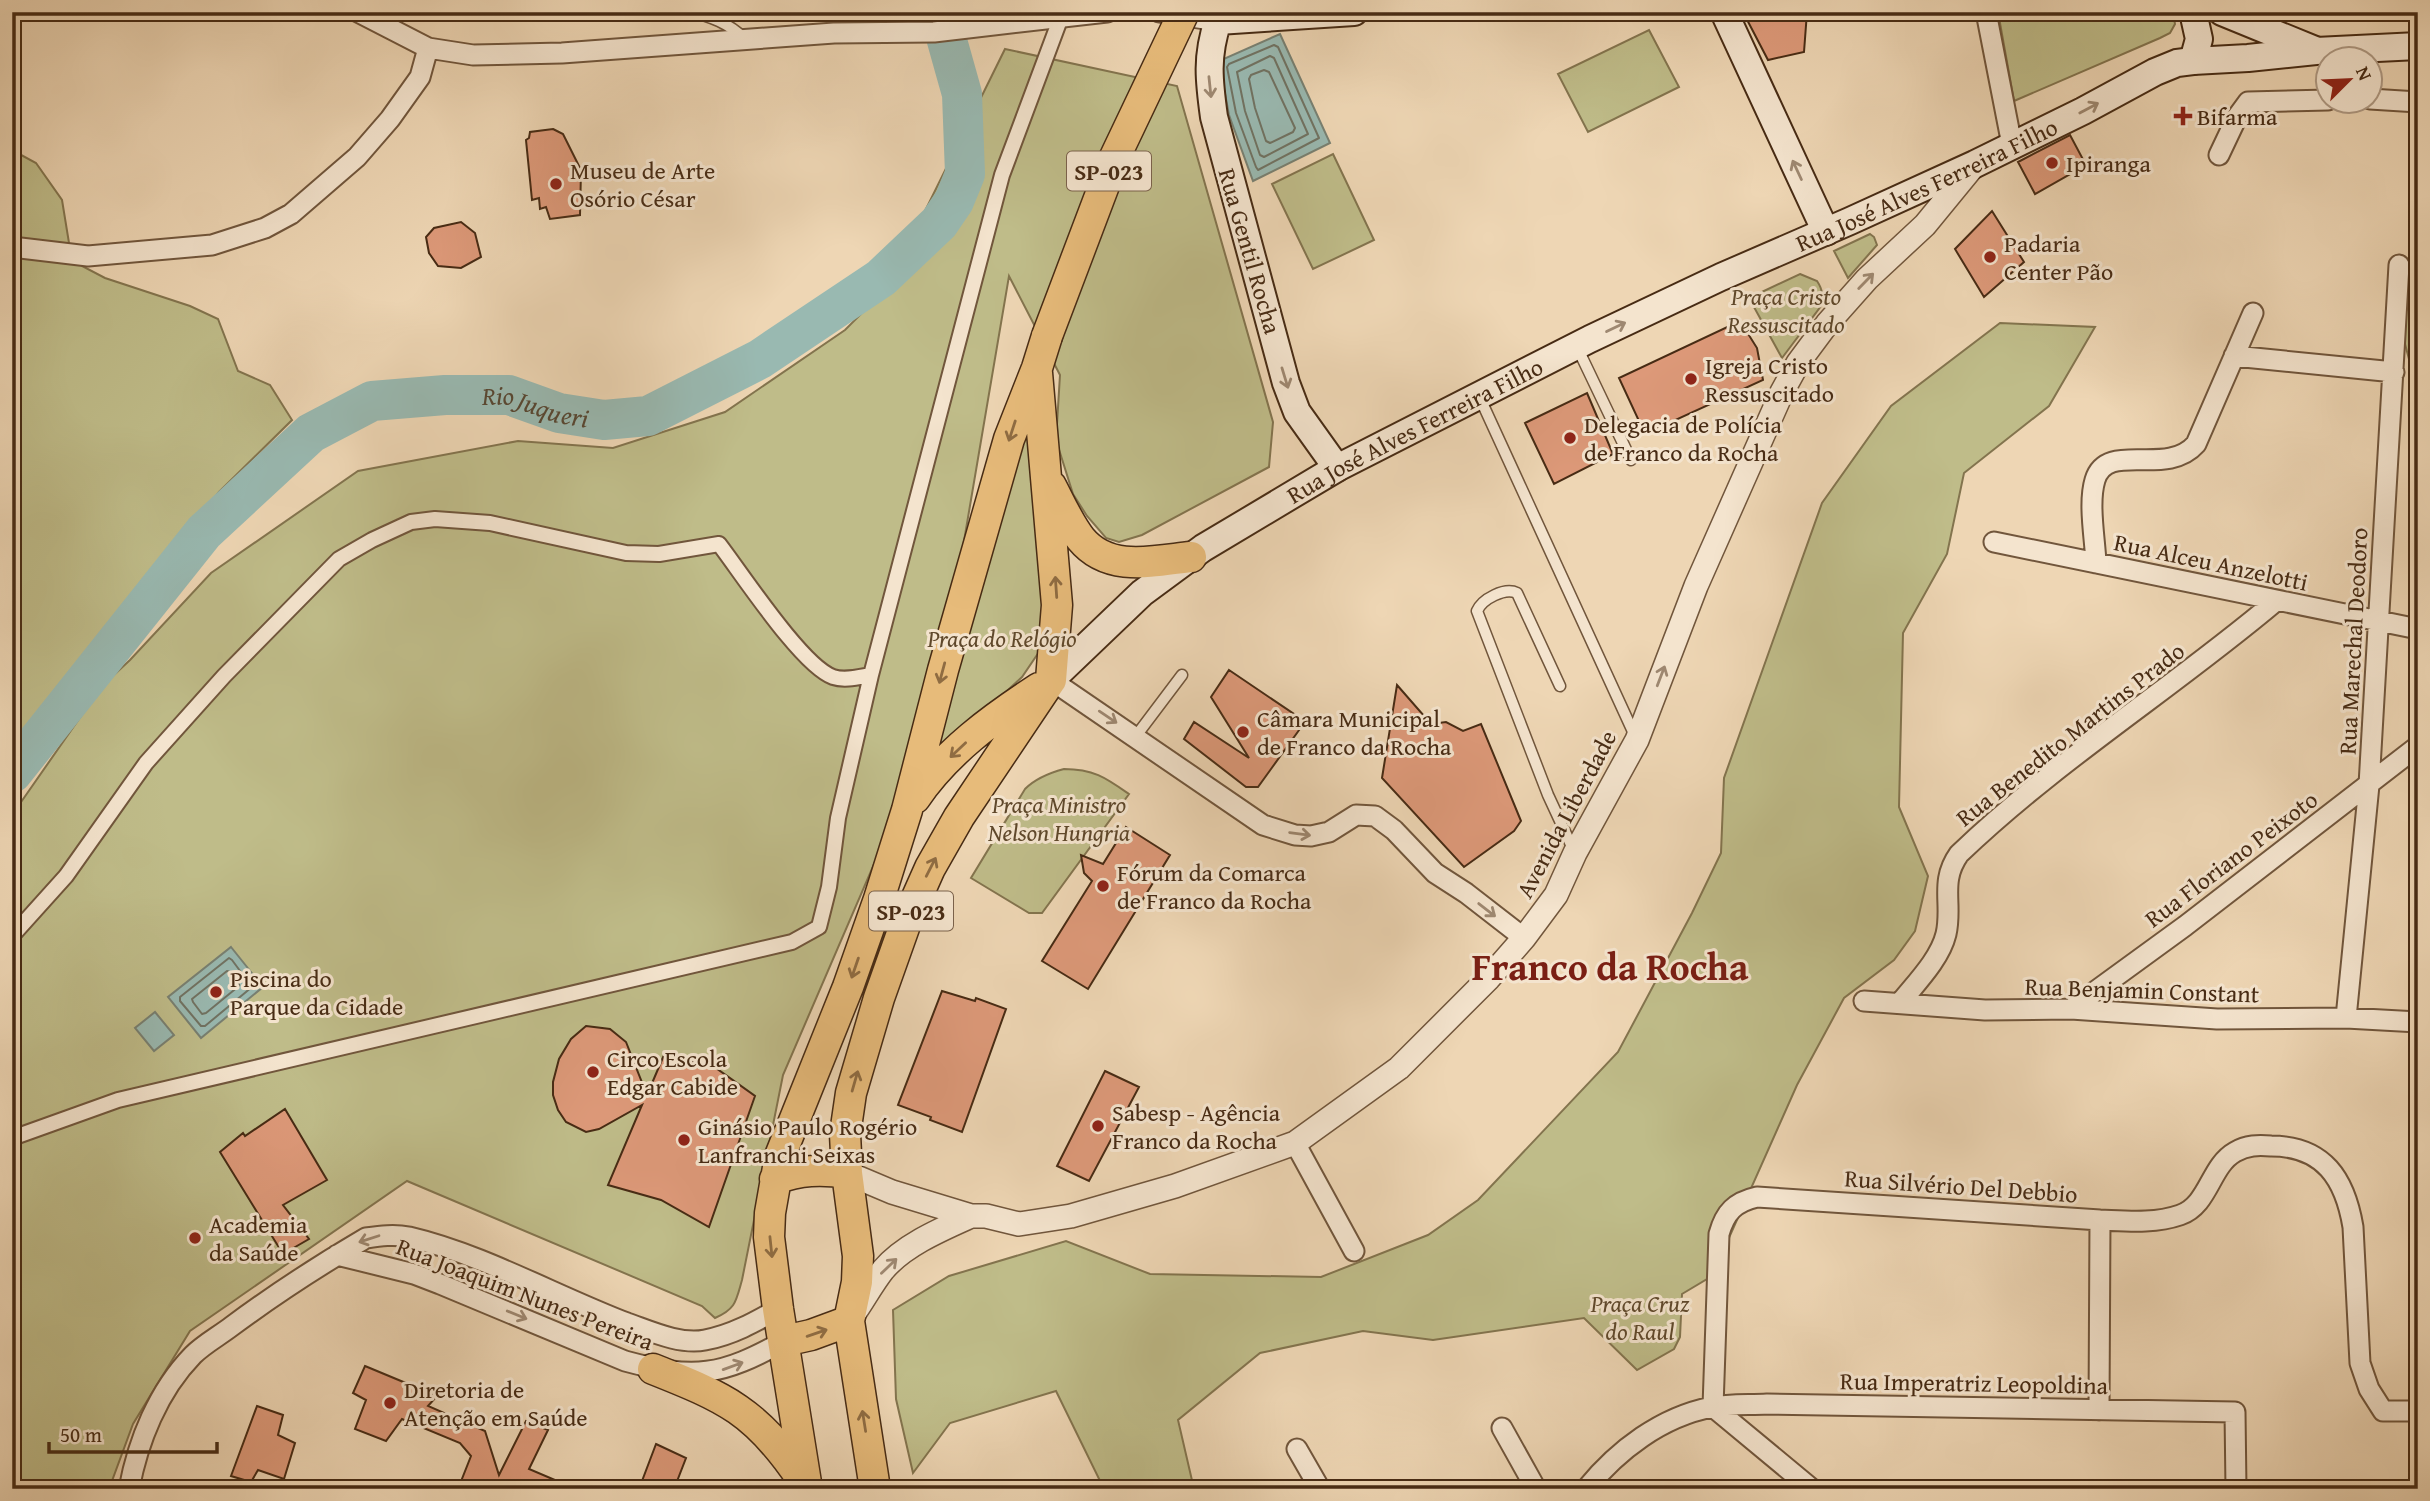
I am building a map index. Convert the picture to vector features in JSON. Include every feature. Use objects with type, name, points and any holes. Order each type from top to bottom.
[{"type":"main road","name":"SP-023","points":[[806,1487],[769,1237],[780,1156],[852,975],[907,810],[943,670],[1009,439],[1114,159],[1184,12]]},
{"type":"main road","points":[[1218,21],[1354,12]]},
{"type":"main road","points":[[1724,12],[1826,232]]},
{"type":"main road","points":[[2193,12],[2199,39],[2193,61]]},
{"type":"main road","points":[[2222,12],[2314,50]]},
{"type":"main road","name":"Rua Gentil Rocha","points":[[1218,21],[1209,53],[1208,78],[1224,158],[1290,393],[1297,412],[1336,468]]},
{"type":"main road","name":"Rua José Alves Ferreira Filho","points":[[2384,48],[2418,46]]},
{"type":"main road","name":"Rua José Alves Ferreira Filho","points":[[847,1173],[845,1134],[851,1093],[879,998],[906,922],[930,868],[959,817],[1051,680],[1142,593],[1203,548],[1336,468],[1577,346],[1721,277],[1975,164],[2155,72],[2177,63],[2314,51]]},
{"type":"main road","name":"SP-023","points":[[1037,368],[1057,605],[1051,680]]},
{"type":"main road","points":[[1045,477],[1082,540],[1098,553],[1117,561],[1138,563],[1191,557]]},
{"type":"main road","points":[[907,810],[925,782],[967,742],[1000,714],[1051,680]]},
{"type":"main road","points":[[775,1180],[807,1170],[825,1169],[847,1173]]},
{"type":"main road","name":"SP-023","points":[[847,1173],[858,1256],[858,1282],[849,1321],[875,1489]]},
{"type":"main road","points":[[784,1341],[811,1335],[849,1321]]},
{"type":"main road","points":[[653,1369],[712,1393],[753,1419],[770,1435],[806,1487]]},
{"type":"street","points":[[358,12],[428,48],[473,55],[562,53],[834,33],[934,32],[1107,12]]},
{"type":"street","points":[[1159,12],[1218,21]]},
{"type":"street","points":[[1986,12],[2012,145]]},
{"type":"street","points":[[12,1138],[118,1100],[792,942],[819,927],[829,887],[838,818],[871,675],[1002,175],[1061,17]]},
{"type":"street","points":[[12,247],[88,256],[212,245],[265,228],[291,214],[357,157],[390,119],[420,77],[428,48]]},
{"type":"street","points":[[2219,155],[2237,117],[2248,102],[2314,100]]},
{"type":"street","points":[[2384,100],[2418,102]]},
{"type":"street","name":"Avenida Liberdade","points":[[847,1173],[892,1192],[971,1216],[986,1216],[1018,1224],[1071,1216],[1175,1186],[1295,1143],[1399,1068],[1489,978],[1524,938],[1556,895],[1575,853],[1637,740],[1696,586],[1782,392],[1798,363],[1827,324],[1867,279],[1925,225],[1975,164]]},
{"type":"street","name":"Rua Marechal Deodoro","points":[[2346,1018],[2369,785],[2399,265]]},
{"type":"street","points":[[2096,563],[2092,494],[2101,468],[2118,460],[2169,460],[2179,458],[2190,451],[2196,444],[2253,313]]},
{"type":"street","points":[[2234,356],[2394,372]]},
{"type":"street","points":[[12,936],[66,876],[146,763],[223,676],[339,559],[411,522],[435,519],[490,523],[626,554],[659,554],[719,544],[785,633],[820,669],[833,677],[844,679],[871,675]]},
{"type":"street","name":"Rua Alceu Anzelotti","points":[[1994,542],[2418,629]]},
{"type":"street","name":"Rua Benedito Martins Prado","points":[[1900,1003],[1929,966],[1945,938],[1948,924],[1948,876],[1959,853],[2031,790],[2276,601]]},
{"type":"street","points":[[1051,680],[1263,825],[1295,835],[1311,836],[1329,832],[1356,815],[1376,816],[1394,830],[1435,873],[1524,938]]},
{"type":"street","name":"Rua Floriano Peixoto","points":[[2071,1009],[2185,926],[2418,746]]},
{"type":"street","name":"Rua Benjamin Constant","points":[[1864,1001],[1985,1010],[2071,1009],[2217,1019],[2346,1018],[2418,1022]]},
{"type":"street","points":[[1295,1143],[1354,1251]]},
{"type":"street","name":"Rua Silvério Del Debbio","points":[[1713,1407],[1719,1234],[1729,1210],[1745,1199],[1757,1197],[2149,1221],[2180,1215],[2191,1209],[2200,1200],[2225,1160],[2251,1145],[2282,1146],[2309,1152],[2328,1167],[2343,1189],[2350,1206],[2353,1227],[2360,1363],[2369,1389],[2383,1411],[2418,1411]]},
{"type":"street","points":[[849,1321],[885,1268],[915,1244],[971,1216]]},
{"type":"street","points":[[2099,1410],[2100,1220]]},
{"type":"street","name":"Rua Joaquim Nunes Pereira","points":[[337,1255],[366,1238],[384,1235],[407,1237],[456,1252],[602,1313],[670,1337],[702,1341],[740,1330],[778,1309]]},
{"type":"street","points":[[129,1489],[135,1459],[149,1422],[172,1383],[194,1355],[252,1311],[337,1255]]},
{"type":"street","name":"Rua Joaquim Nunes Pereira","points":[[337,1255],[404,1271],[625,1361],[653,1369],[716,1372],[739,1364],[784,1341]]},
{"type":"street","name":"Rua Imperatriz Leopoldina","points":[[1586,1489],[1604,1466],[1637,1439],[1674,1419],[1713,1407],[1767,1404],[2235,1412],[2236,1489]]},
{"type":"street","points":[[1713,1407],[1812,1489]]},
{"type":"street","points":[[1502,1428],[1536,1489]]},
{"type":"street","points":[[1297,1449],[1320,1489]]},
{"type":"lane","points":[[689,12],[707,15],[731,26],[746,39]]},
{"type":"lane","points":[[1577,346],[1631,460]]},
{"type":"lane","points":[[1479,396],[1637,740]]},
{"type":"lane","points":[[1560,686],[1517,593],[1511,590],[1504,592],[1479,606],[1477,611],[1548,796],[1575,853]]},
{"type":"lane","points":[[1136,736],[1182,675]]},
{"type":"green space","points":[[1998,12],[2173,12],[2175,24],[2170,33],[2160,38],[2014,101]]},
{"type":"green space","points":[[1649,30],[1679,87],[1588,132],[1558,74]]},
{"type":"green space","points":[[1005,49],[1177,86],[1273,422],[1269,467],[1142,535],[1119,542],[1106,538],[1073,494],[1056,440],[1060,375],[1009,276],[946,647],[903,797],[783,1075],[742,1280],[734,1304],[715,1318],[702,1306],[407,1181],[190,1331],[133,1424],[109,1489],[12,1489],[12,815],[102,686],[130,660],[211,573],[358,471],[518,441],[613,448],[725,412],[845,330],[887,288]]},
{"type":"green space","points":[[12,150],[36,163],[62,200],[69,243],[82,266],[105,278],[190,306],[218,319],[238,371],[270,385],[292,420],[219,492],[12,762]]},
{"type":"green space","points":[[1333,154],[1374,240],[1313,269],[1272,184]]},
{"type":"green space","points":[[1870,234],[1877,245],[1848,278],[1834,251]]},
{"type":"green space","name":"Praça Cristo Ressuscitado","points":[[1800,274],[1817,281],[1822,293],[1821,306],[1782,358],[1749,298]]},
{"type":"green space","points":[[2418,300],[2418,424],[2410,417],[2416,385],[2398,318]]},
{"type":"green space","name":"Praça Cruz do Raul","points":[[2000,323],[2095,327],[2049,406],[1964,473],[1947,554],[1903,633],[1899,807],[1928,876],[1915,931],[1894,960],[1844,998],[1797,1085],[1712,1276],[1682,1294],[1680,1337],[1674,1349],[1637,1370],[1584,1318],[1433,1340],[1363,1331],[1260,1353],[1178,1420],[1194,1489],[1104,1489],[1056,1391],[950,1423],[913,1473],[896,1399],[893,1310],[949,1276],[1066,1241],[1150,1274],[1321,1277],[1428,1235],[1478,1200],[1618,1052],[1721,853],[1724,778],[1822,503],[1891,406]]},
{"type":"green space","name":"Praça do Relógio","points":[[1028,437],[1044,586],[1039,652],[1022,677],[993,704],[937,748],[1018,442]]},
{"type":"green space","name":"Praça Ministro Nelson Hungria","points":[[1064,769],[1099,776],[1129,794],[1042,913],[1029,913],[971,878],[1025,789],[1043,776]]},
{"type":"water","points":[[1280,34],[1330,143],[1253,181],[1229,115],[1219,61]]},
{"type":"water","name":"Piscina do Parque da Cidade","points":[[231,947],[263,987],[201,1038],[168,997]]},
{"type":"water","points":[[155,1012],[174,1035],[154,1051],[135,1028]]},
{"type":"building","points":[[1743,12],[1807,12],[1804,52],[1768,60]]},
{"type":"building","name":"Museu de Arte Osório César","points":[[553,129],[563,134],[581,170],[580,215],[550,219],[546,207],[540,209],[539,198],[532,200],[526,140],[530,132]]},
{"type":"building","name":"Ipiranga","points":[[2070,135],[2086,165],[2035,194],[2018,162]]},
{"type":"building","name":"Padaria Center Pão","points":[[1992,211],[2024,262],[1984,297],[1955,249]]},
{"type":"building","points":[[461,222],[475,233],[481,257],[461,268],[438,266],[429,253],[426,237],[434,228]]},
{"type":"building","name":"Igreja Cristo Ressuscitado","points":[[1740,321],[1757,348],[1763,380],[1645,434],[1619,378]]},
{"type":"building","name":"Delegacia de Polícia de Franco da Rocha","points":[[1587,393],[1613,454],[1554,484],[1525,423]]},
{"type":"building","name":"Câmara Municipal de Franco da Rocha","points":[[1229,670],[1297,716],[1302,726],[1258,787],[1246,787],[1184,739],[1194,722],[1249,758],[1211,697]]},
{"type":"building","points":[[1397,685],[1431,724],[1446,722],[1463,731],[1481,724],[1521,821],[1514,831],[1464,867],[1382,778]]},
{"type":"building","name":"Fórum da Comarca de Franco da Rocha","points":[[1126,827],[1170,855],[1088,989],[1042,961],[1092,881],[1084,873],[1081,855],[1103,864]]},
{"type":"building","points":[[942,991],[975,1001],[976,998],[1006,1009],[962,1132],[898,1105]]},
{"type":"building","name":"Ginásio Paulo Rogério Lanfranchi Seixas","points":[[586,1026],[610,1029],[626,1042],[647,1095],[664,1055],[713,1066],[755,1096],[709,1227],[661,1200],[608,1185],[642,1105],[599,1129],[586,1132],[566,1122],[558,1110],[553,1095],[553,1082],[559,1059],[571,1039]]},
{"type":"building","name":"Sabesp - Agência Franco da Rocha","points":[[1105,1071],[1139,1087],[1089,1181],[1057,1166]]},
{"type":"building","points":[[285,1109],[327,1180],[283,1205],[309,1239],[283,1254],[220,1152],[243,1133],[245,1136]]},
{"type":"building","points":[[365,1366],[437,1396],[428,1406],[485,1431],[499,1475],[526,1421],[548,1430],[529,1469],[576,1489],[458,1489],[471,1456],[460,1443],[402,1419],[386,1441],[355,1429],[366,1400],[353,1393]]},
{"type":"building","points":[[257,1406],[283,1415],[278,1435],[295,1443],[284,1479],[258,1470],[251,1482],[231,1476]]},
{"type":"building","points":[[656,1444],[686,1458],[674,1489],[639,1489]]},
{"type":"waterway","name":"Rio Juqueri","points":[[12,773],[204,532],[311,433],[372,401],[445,395],[509,395],[559,413],[604,420],[648,416],[760,359],[881,278],[939,223],[954,201],[965,174],[962,94],[939,12]]},
{"type":"place","name":"Bifarma","points":[[2183,116]]},
{"type":"place","name":"Ipiranga","points":[[2052,163]]},
{"type":"place","name":"Museu de Arte Osório César","points":[[556,184]]},
{"type":"place","name":"Padaria Center Pão","points":[[1990,257]]},
{"type":"place","name":"Igreja Cristo Ressuscitado","points":[[1691,379]]},
{"type":"place","name":"Delegacia de Polícia de Franco da Rocha","points":[[1570,438]]},
{"type":"place","name":"Câmara Municipal de Franco da Rocha","points":[[1243,732]]},
{"type":"place","name":"Fórum da Comarca de Franco da Rocha","points":[[1103,886]]},
{"type":"place","name":"Piscina do Parque da Cidade","points":[[216,992]]},
{"type":"place","name":"Circo Escola Edgar Cabide","points":[[593,1072]]},
{"type":"place","name":"Sabesp - Agência Franco da Rocha","points":[[1098,1126]]},
{"type":"place","name":"Ginásio Paulo Rogério Lanfranchi Seixas","points":[[684,1140]]},
{"type":"place","name":"Academia da Saúde","points":[[195,1238]]},
{"type":"place","name":"Diretoria de Atenção em Saúde","points":[[390,1403]]},
{"type":"district","name":"Franco da Rocha","points":[[1610,966]]}]
